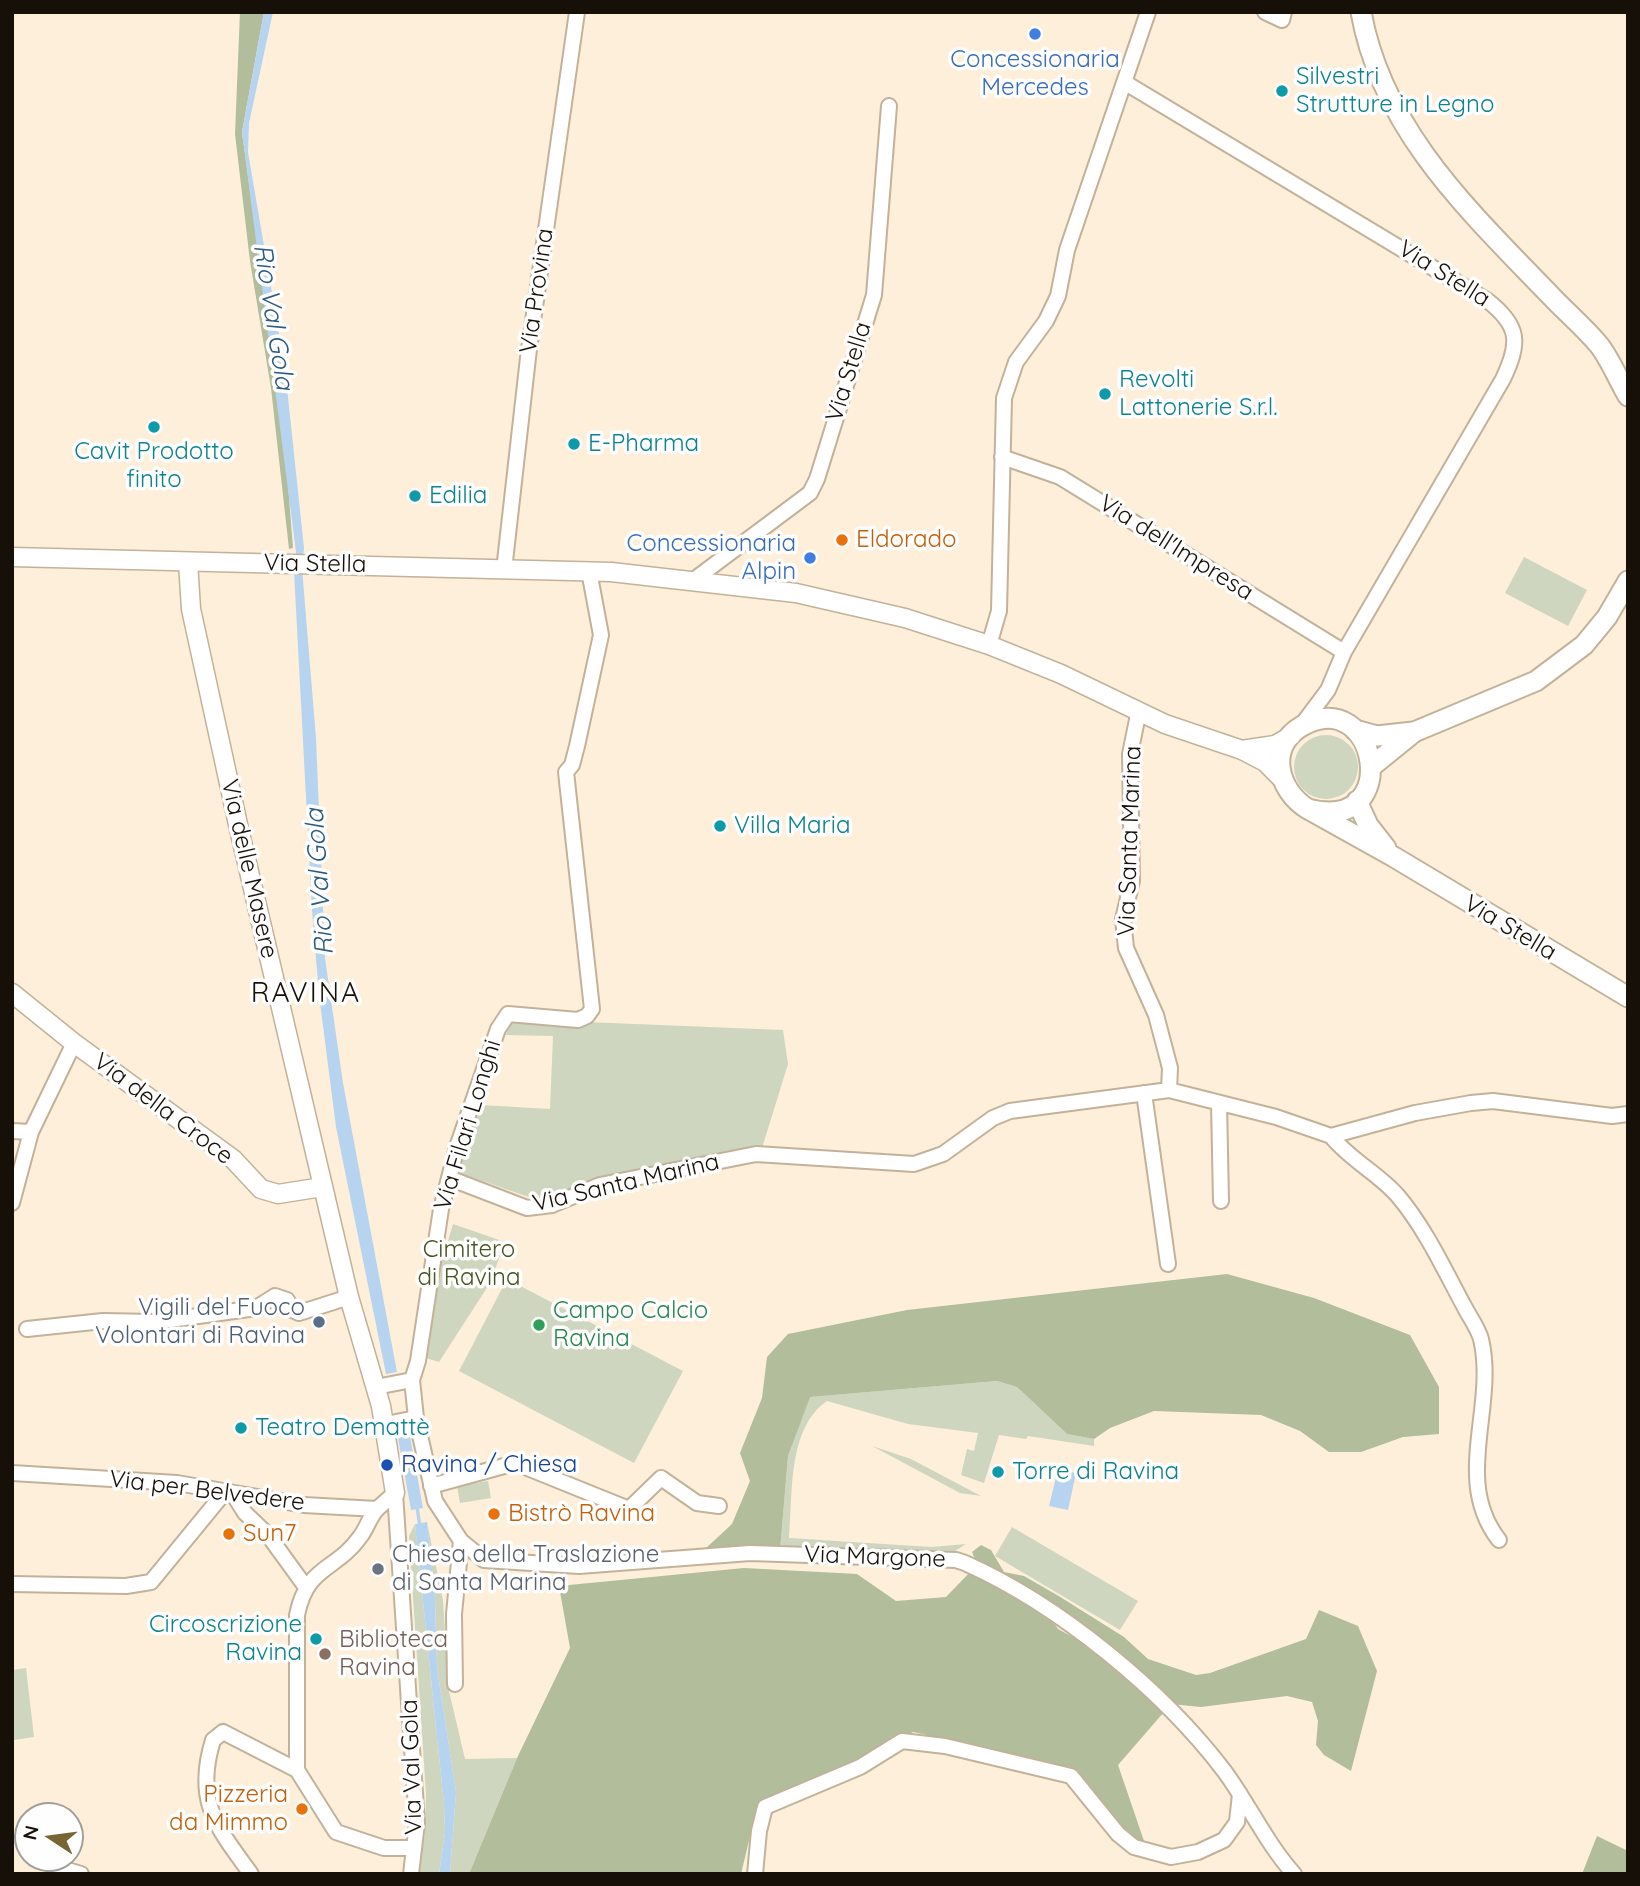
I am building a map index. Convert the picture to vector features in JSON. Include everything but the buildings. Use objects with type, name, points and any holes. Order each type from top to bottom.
[{"type":"main road","points":[[1361,12],[1380,81],[1397,117],[1423,155],[1480,223],[1600,346],[1628,396]]},
{"type":"main road","points":[[1372,766],[1414,732],[1536,681],[1584,645],[1607,617],[1628,581]]},
{"type":"main road","name":"Via Stella","points":[[1414,732],[1377,736],[1328,720],[1296,732],[1281,755],[1280,777],[1286,790],[1308,809],[1394,857],[1628,997]]},
{"type":"main road","points":[[1308,809],[1334,812],[1357,801],[1367,788],[1372,766],[1364,740],[1349,726]]},
{"type":"main road","name":"Via Stella","points":[[1357,801],[1379,842],[1394,857]]},
{"type":"street","name":"Via Provina","points":[[504,570],[531,336],[577,12]]},
{"type":"street","points":[[989,645],[999,611],[1004,398],[1016,362],[1046,321],[1058,296],[1067,250],[1148,12]]},
{"type":"street","points":[[1265,12],[1282,20],[1284,12]]},
{"type":"street","name":"Via Stella","points":[[1124,82],[1412,254],[1508,317],[1515,339],[1514,356],[1503,379],[1343,652],[1328,690],[1296,732],[1275,746],[1242,750]]},
{"type":"street","name":"Via Stella","points":[[695,579],[810,493],[817,479],[874,295],[889,106]]},
{"type":"street","name":"Via dell'Impresa","points":[[1002,457],[1060,477],[1343,652]]},
{"type":"street","name":"Via Stella","points":[[12,557],[589,571],[695,579],[796,593],[905,618],[989,645],[1196,737],[1242,750],[1265,762],[1280,777]]},
{"type":"street","name":"Via delle Masere","points":[[188,562],[191,609],[349,1297],[394,1383],[401,1421],[395,1493]]},
{"type":"street","name":"Via Filari Longhi","points":[[442,1515],[401,1421],[394,1383],[418,1360],[436,1237],[449,1178],[498,1029],[508,1014],[578,1020],[587,1016],[592,1009],[566,772],[574,755],[601,635],[589,571]]},
{"type":"street","points":[[1328,690],[1331,707],[1349,726]]},
{"type":"street","name":"Via Santa Marina","points":[[1139,710],[1130,754],[1134,852],[1124,929],[1126,948],[1156,1015],[1170,1068],[1169,1090]]},
{"type":"street","name":"Via della Croce","points":[[12,993],[74,1043],[233,1159],[261,1189],[278,1194],[323,1187]]},
{"type":"street","points":[[12,1203],[31,1132],[74,1043]]},
{"type":"street","name":"Via Santa Marina","points":[[449,1178],[527,1208],[552,1205],[600,1185],[756,1154],[915,1164],[943,1154],[993,1118],[1010,1111],[1169,1090],[1276,1116],[1331,1136]]},
{"type":"street","points":[[1144,1093],[1168,1264]]},
{"type":"street","points":[[1499,1540],[1486,1523],[1474,1465],[1484,1411],[1481,1338],[1444,1268],[1399,1197],[1342,1150],[1331,1136],[1415,1113],[1493,1101],[1612,1116],[1628,1114]]},
{"type":"street","points":[[1219,1103],[1221,1201]]},
{"type":"street","points":[[12,1131],[31,1132]]},
{"type":"street","points":[[27,1329],[103,1321],[155,1322],[256,1308],[275,1296],[282,1296],[292,1310],[299,1312],[349,1297]]},
{"type":"street","points":[[431,1486],[515,1463],[629,1509],[661,1478],[697,1503],[719,1506]]},
{"type":"street","name":"Via per Belvedere","points":[[12,1473],[150,1480],[304,1505],[377,1510]]},
{"type":"street","points":[[12,1584],[126,1586],[150,1582],[229,1493],[268,1535],[305,1586]]},
{"type":"street","points":[[297,1770],[297,1615],[305,1586],[360,1538],[377,1510],[395,1493]]},
{"type":"street","name":"Via Val Gola","points":[[395,1493],[417,1823],[411,1874]]},
{"type":"street","name":"Via Margone","points":[[442,1515],[461,1541],[484,1560],[517,1564],[579,1566],[750,1553],[961,1561],[1049,1607],[1107,1654],[1172,1713],[1225,1772],[1294,1874]]},
{"type":"street","points":[[455,1684],[454,1614],[461,1541]]},
{"type":"street","points":[[251,1874],[216,1827],[207,1792],[213,1740],[223,1732],[297,1770],[336,1832],[384,1848],[414,1848]]},
{"type":"street","points":[[755,1874],[755,1853],[765,1807],[860,1767],[902,1741],[945,1746],[1071,1776],[1126,1840],[1147,1852],[1171,1857],[1198,1852],[1224,1840],[1237,1822],[1240,1794]]},
{"type":"green space","points":[[240,12],[264,12],[242,132],[285,447],[293,548],[289,549],[271,388],[250,261],[235,134]]},
{"type":"green space","points":[[1524,557],[1587,590],[1568,626],[1505,593]]},
{"type":"green space","points":[[1326,735],[1344,741],[1352,749],[1358,767],[1352,785],[1344,793],[1326,799],[1308,793],[1300,785],[1294,767],[1300,749],[1308,741]]},
{"type":"green space","points":[[512,1019],[783,1030],[788,1064],[762,1148],[540,1201],[457,1172],[481,1105],[550,1109],[553,1036],[506,1035]]},
{"type":"green space","name":"Cimitero di Ravina","points":[[453,1224],[505,1242],[490,1283],[439,1362],[426,1358],[440,1268]]},
{"type":"green space","points":[[1227,1274],[1314,1298],[1410,1335],[1439,1387],[1439,1434],[1403,1437],[1361,1452],[1329,1452],[1300,1431],[1261,1415],[1154,1411],[1110,1428],[1094,1439],[1067,1434],[1017,1387],[997,1381],[810,1397],[788,1456],[780,1551],[705,1549],[732,1524],[750,1481],[740,1453],[762,1398],[767,1357],[788,1334],[907,1310]]},
{"type":"green space","name":"Campo Calcio Ravina","points":[[507,1279],[683,1371],[634,1463],[459,1371]]},
{"type":"green space","points":[[997,1381],[1017,1387],[1067,1434],[1094,1439],[1094,1446],[1028,1436],[1026,1439],[999,1435],[984,1483],[961,1475],[967,1449],[974,1451],[978,1433],[908,1424],[827,1401],[814,1413],[798,1445],[792,1483],[789,1538],[931,1547],[966,1544],[955,1551],[932,1554],[780,1551],[788,1456],[809,1397]]},
{"type":"green space","points":[[872,1446],[911,1459],[981,1496],[960,1493]]},
{"type":"green space","points":[[488,1481],[491,1498],[460,1503],[457,1486]]},
{"type":"green space","points":[[427,1522],[443,1601],[449,1691],[465,1759],[517,1758],[469,1874],[450,1874],[456,1792],[437,1668],[435,1597]]},
{"type":"green space","points":[[415,1524],[444,1804],[445,1832],[439,1874],[418,1874],[425,1833],[426,1794],[409,1536]]},
{"type":"green space","points":[[1012,1527],[1138,1601],[1120,1630],[995,1556]]},
{"type":"green space","points":[[981,1545],[991,1550],[1004,1572],[1024,1576],[1057,1595],[1124,1637],[1148,1659],[1196,1675],[1210,1673],[1306,1639],[1319,1610],[1358,1626],[1377,1671],[1351,1771],[1324,1755],[1316,1745],[1318,1721],[1312,1702],[1287,1696],[1201,1707],[1171,1704],[1058,1608],[977,1564],[972,1552]]},
{"type":"green space","points":[[744,1568],[857,1574],[896,1601],[946,1597],[972,1570],[1046,1611],[1058,1629],[1095,1649],[1164,1712],[1118,1765],[1144,1841],[1135,1840],[1121,1831],[1069,1767],[913,1732],[757,1807],[741,1874],[469,1874],[517,1758],[570,1648],[559,1586]]},
{"type":"green space","points":[[26,1668],[34,1737],[14,1740],[12,1670]]},
{"type":"green space","points":[[1597,1836],[1628,1851],[1628,1874],[1582,1874]]},
{"type":"water","points":[[264,12],[273,12],[249,123],[248,152],[285,369],[304,548],[302,568],[316,738],[325,958],[343,1083],[397,1372],[386,1374],[336,1127],[319,995],[294,572],[296,552],[242,132]]},
{"type":"water","points":[[409,1431],[423,1508],[411,1510],[397,1433]]},
{"type":"water","points":[[1058,1469],[1076,1473],[1068,1510],[1049,1506]]},
{"type":"water","points":[[427,1522],[435,1598],[437,1668],[456,1792],[450,1874],[439,1874],[445,1832],[444,1804],[415,1524]]},
{"type":"waterway","name":"Rio Val Gola","points":[[417,1507],[420,1527]]},
{"type":"place","name":"Concessionaria Mercedes","points":[[1035,34]]},
{"type":"place","name":"Silvestri Strutture in Legno","points":[[1282,91]]},
{"type":"place","name":"Revolti Lattonerie S.r.l.","points":[[1105,394]]},
{"type":"place","name":"Cavit Prodotto finito","points":[[154,427]]},
{"type":"place","name":"E-Pharma","points":[[574,444]]},
{"type":"place","name":"Edilia","points":[[415,496]]},
{"type":"place","name":"Eldorado","points":[[842,540]]},
{"type":"place","name":"Concessionaria Alpin","points":[[810,558]]},
{"type":"place","name":"Villa Maria","points":[[720,826]]},
{"type":"place","name":"Vigili del Fuoco Volontari di Ravina","points":[[319,1322]]},
{"type":"place","name":"Campo Calcio Ravina","points":[[539,1325]]},
{"type":"place","name":"Teatro Demattè","points":[[241,1428]]},
{"type":"place","name":"Ravina / Chiesa","points":[[387,1465]]},
{"type":"place","name":"Torre di Ravina","points":[[998,1472]]},
{"type":"place","name":"Bistrò Ravina","points":[[494,1514]]},
{"type":"place","name":"Sun7","points":[[229,1534]]},
{"type":"place","name":"Chiesa della Traslazione di Santa Marina","points":[[378,1569]]},
{"type":"place","name":"Circoscrizione Ravina","points":[[316,1639]]},
{"type":"place","name":"Biblioteca Ravina","points":[[325,1654]]},
{"type":"place","name":"Pizzeria da Mimmo","points":[[302,1809]]},
{"type":"district","name":"RAVINA","points":[[306,994]]}]
